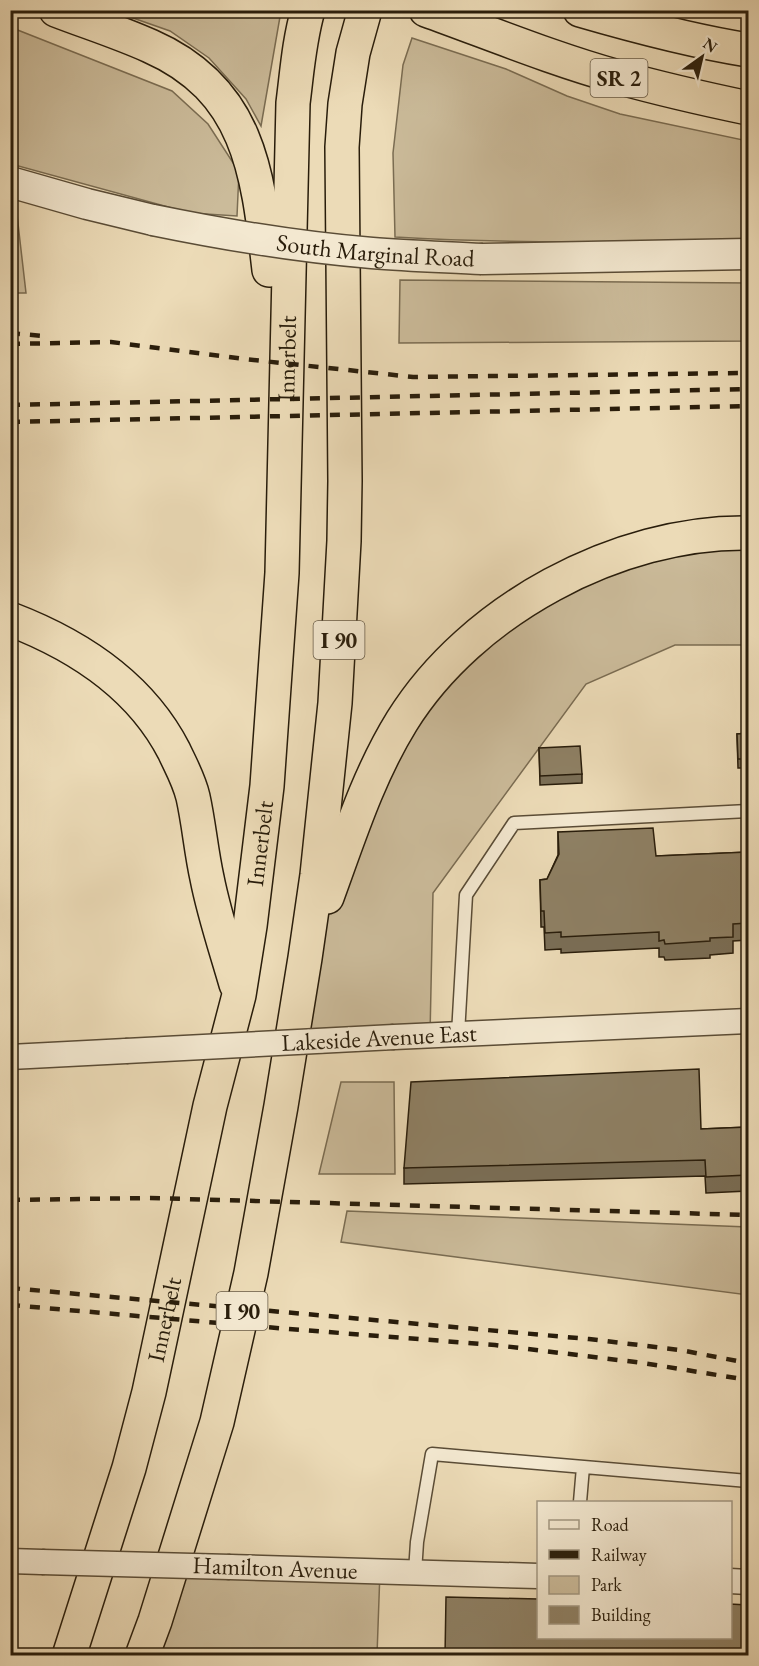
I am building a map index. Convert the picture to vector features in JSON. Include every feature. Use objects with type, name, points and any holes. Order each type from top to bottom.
[{"type":"highway","points":[[56,10],[151,46],[171,57],[204,81],[232,115],[249,154],[262,204],[286,423]]},
{"type":"highway","name":"Innerbelt","points":[[69,1656],[129,1468],[149,1392],[210,1106],[239,995],[260,845],[273,714],[282,573],[293,103],[297,63],[309,10]]},
{"type":"highway","name":"I 90","points":[[142,1656],[217,1422],[251,1273],[305,958],[326,805],[345,541],[342,147],[345,104],[353,53],[365,10]]},
{"type":"highway","name":"SR 2","points":[[426,10],[616,77],[748,108]]},
{"type":"highway","points":[[580,10],[653,31],[748,50]]},
{"type":"highway","points":[[305,958],[379,761],[403,720],[435,678],[454,658],[494,621],[517,605],[589,567],[618,556],[677,540],[707,535],[748,533]]},
{"type":"highway","points":[[10,619],[60,640],[88,657],[125,686],[147,709],[168,739],[193,796],[207,880],[239,995]]},
{"type":"street","name":"South Marginal Road","points":[[10,182],[153,220],[233,236],[372,253],[482,259],[748,254]]},
{"type":"street","name":"Lakeside Avenue East","points":[[10,1057],[748,1021]]},
{"type":"street","name":"Hamilton Avenue","points":[[10,1561],[537,1576]]},
{"type":"street","points":[[732,1581],[748,1582]]},
{"type":"lane","points":[[458,1034],[466,895],[514,823],[748,811]]},
{"type":"lane","points":[[415,1572],[417,1542],[432,1454],[748,1481]]},
{"type":"lane","points":[[580,1501],[583,1467]]},
{"type":"green space","points":[[113,11],[281,11],[261,126],[246,99],[209,58],[170,31]]},
{"type":"green space","points":[[10,27],[172,91],[208,124],[239,172],[237,216],[190,213],[11,164]]},
{"type":"green space","points":[[412,38],[506,69],[567,96],[620,114],[748,141],[748,239],[528,242],[395,237],[393,153],[403,65]]},
{"type":"green space","points":[[10,214],[17,215],[26,293],[11,293]]},
{"type":"green space","points":[[400,280],[748,283],[748,341],[399,343]]},
{"type":"green space","points":[[748,533],[748,645],[675,645],[586,684],[433,893],[430,1035],[299,1042],[305,958],[390,741],[540,591]]},
{"type":"green space","points":[[341,1082],[394,1082],[395,1174],[319,1174]]},
{"type":"green space","points":[[347,1211],[748,1227],[748,1295],[341,1242]]},
{"type":"green space","points":[[171,1565],[380,1571],[377,1655],[142,1656]]},
{"type":"building","points":[[748,733],[748,759],[738,759],[737,734]]},
{"type":"building","points":[[580,746],[582,774],[540,776],[539,748]]},
{"type":"building","points":[[653,828],[656,856],[748,852],[748,923],[733,924],[733,937],[665,944],[664,940],[659,941],[659,932],[561,937],[561,932],[545,933],[544,911],[541,911],[540,880],[547,879],[559,854],[558,832]]},
{"type":"building","points":[[699,1069],[701,1129],[748,1127],[748,1175],[706,1177],[705,1160],[404,1168],[411,1082]]},
{"type":"building","points":[[446,1597],[537,1599],[537,1639],[732,1639],[732,1604],[748,1605],[748,1656],[445,1656]]},
{"type":"railway","points":[[10,333],[43,336]]},
{"type":"railway","points":[[10,344],[111,342],[413,377],[748,373]]},
{"type":"railway","points":[[10,405],[748,389]]},
{"type":"railway","points":[[10,422],[748,406]]},
{"type":"railway","points":[[10,1200],[150,1198],[748,1215]]},
{"type":"railway","points":[[10,1288],[589,1339],[680,1350],[748,1363]]},
{"type":"railway","points":[[10,1305],[495,1345],[643,1363],[748,1380]]}]
